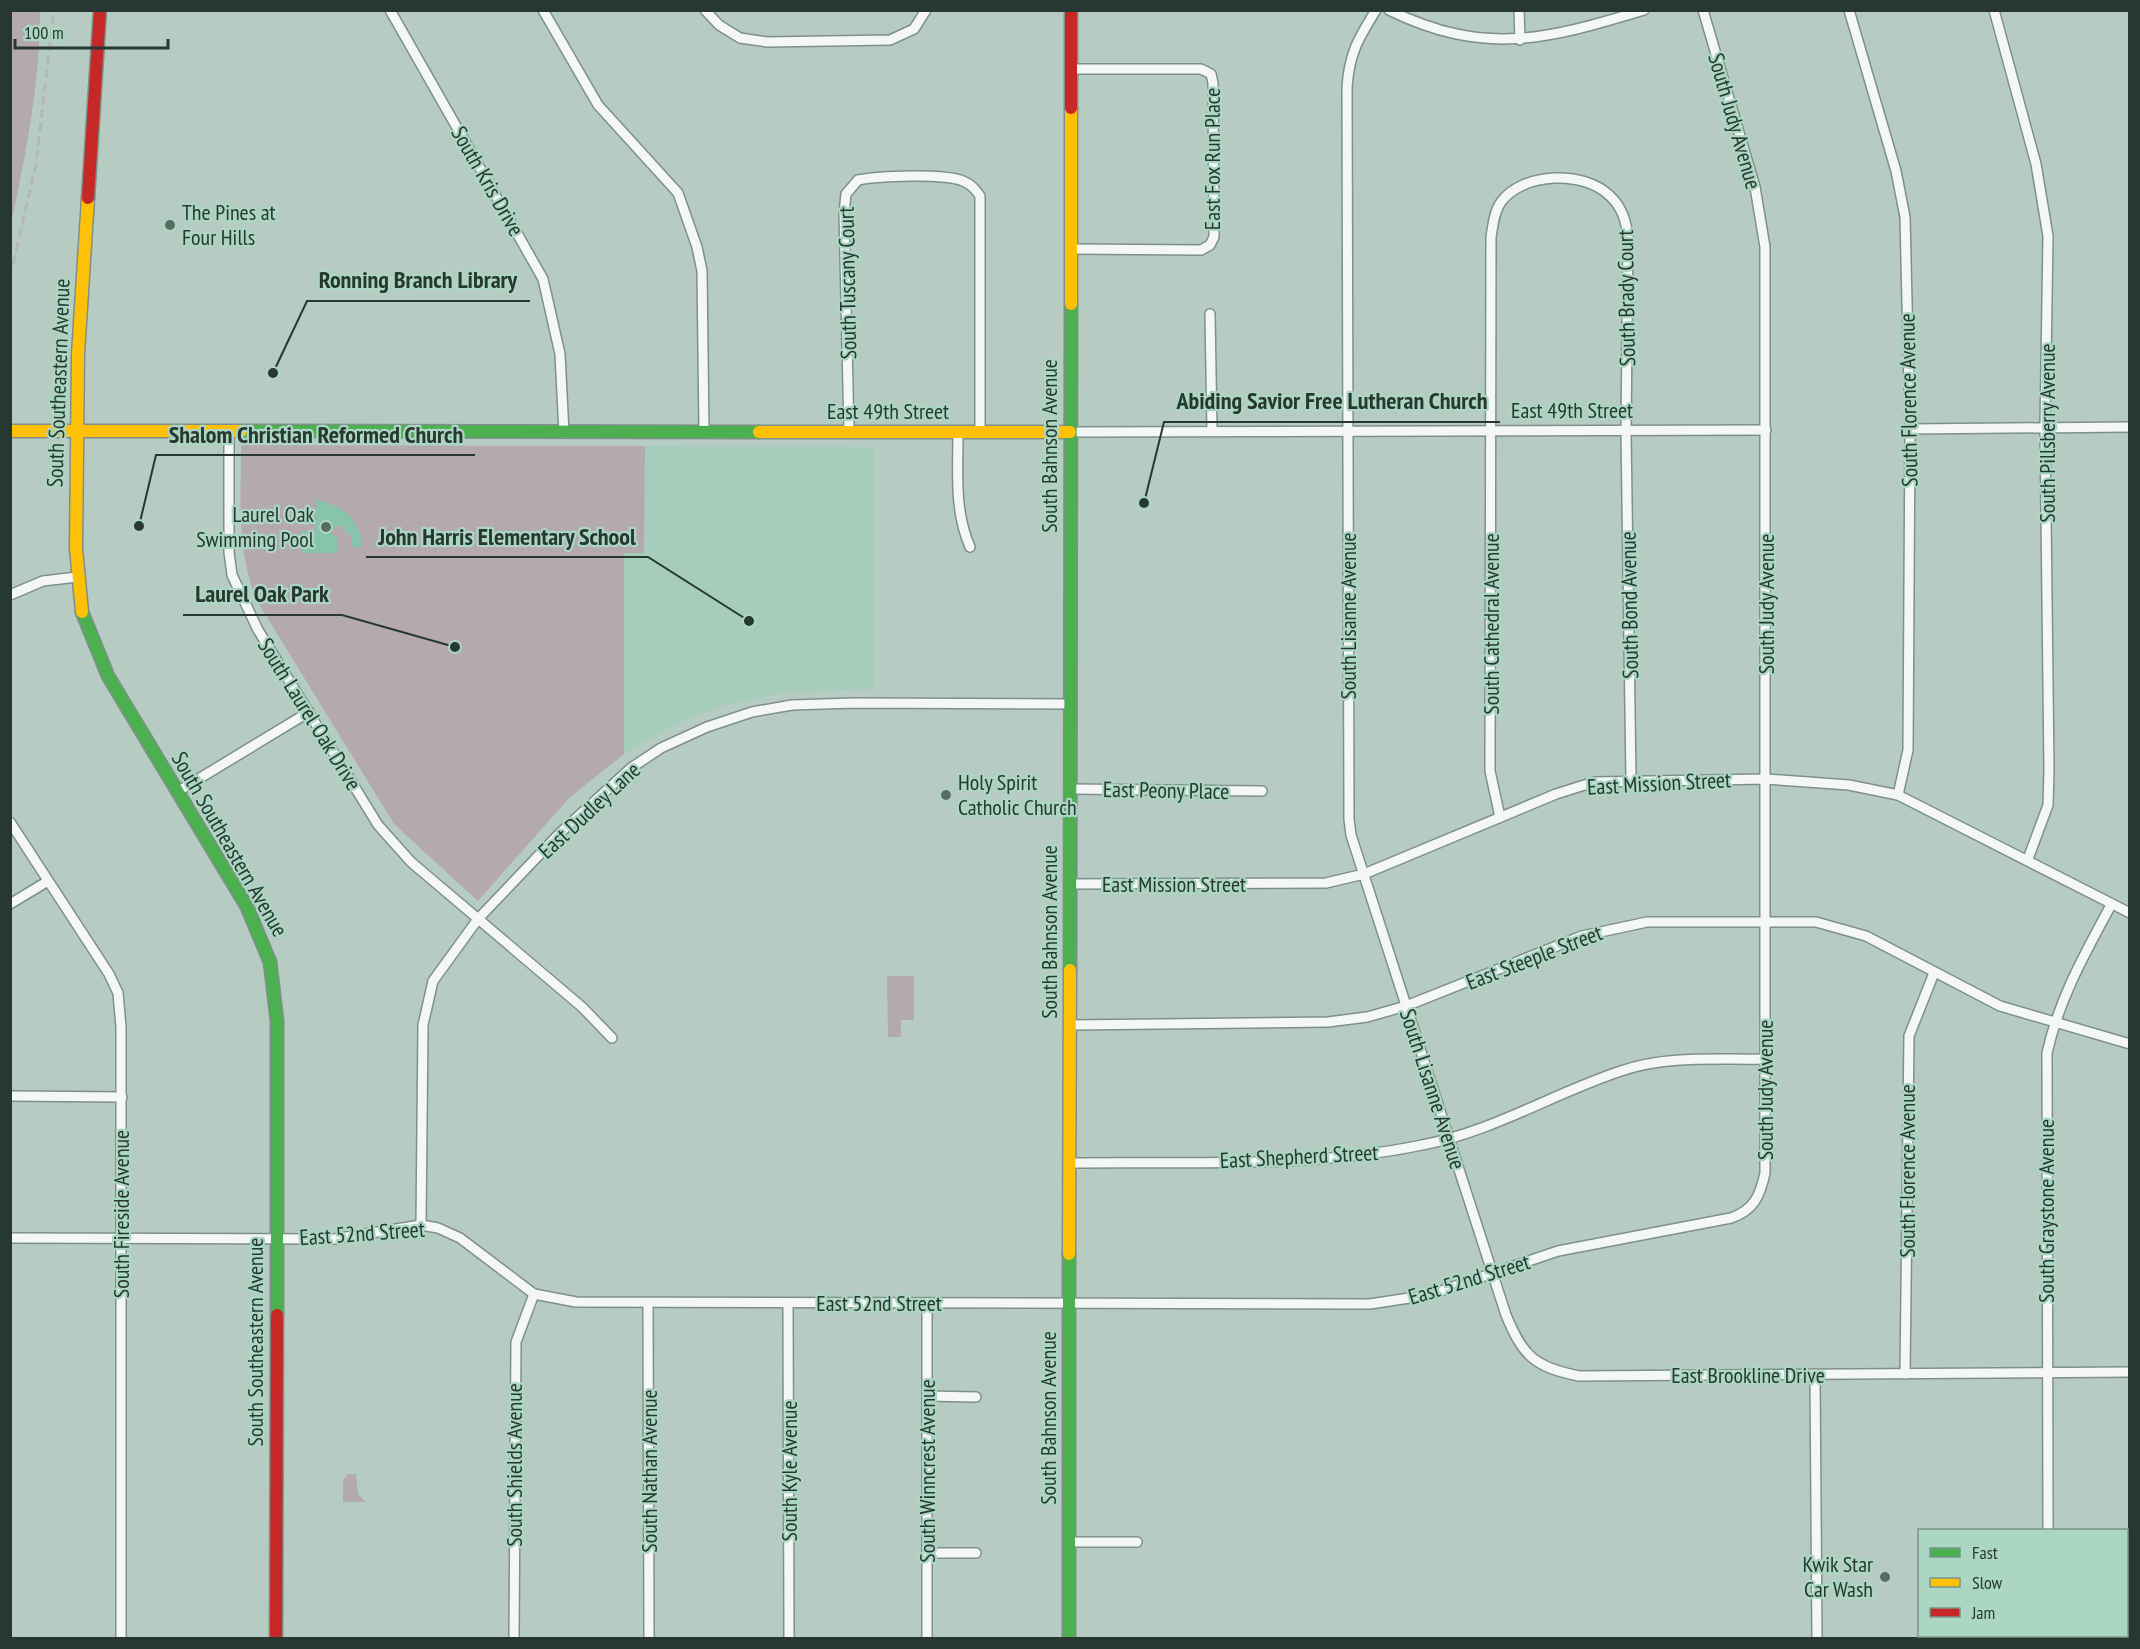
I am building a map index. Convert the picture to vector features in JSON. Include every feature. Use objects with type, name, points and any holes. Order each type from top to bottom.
[{"type":"street","name":"South Southeastern Avenue","points":[[100,10],[78,349],[75,431],[77,577],[82,611],[98,655],[257,925],[273,969],[277,1021],[276,1638]]},
{"type":"street","name":"South Kris Drive","points":[[390,10],[543,279],[560,354],[564,433]]},
{"type":"street","points":[[543,10],[598,105],[678,193],[697,247],[702,271],[704,432]]},
{"type":"street","points":[[705,10],[719,26],[740,38],[767,42],[890,40],[914,29],[926,10]]},
{"type":"street","name":"South Bahnson Avenue","points":[[1069,1638],[1071,10]]},
{"type":"street","name":"South Lisanne Avenue","points":[[1376,10],[1355,43],[1348,71],[1349,819],[1351,835],[1472,1210]]},
{"type":"street","points":[[1389,10],[1432,28],[1464,35],[1520,40],[1553,36],[1644,10]]},
{"type":"street","points":[[1519,10],[1520,40]]},
{"type":"street","name":"South Judy Avenue","points":[[1703,10],[1761,212],[1765,247],[1765,1173],[1755,1204]]},
{"type":"street","name":"South Florence Avenue","points":[[1848,10],[1896,171],[1905,217],[1910,429],[1908,750],[1898,795]]},
{"type":"street","name":"South Pillsberry Avenue","points":[[1994,10],[2043,196],[2048,256],[2045,428],[2048,805],[2028,859]]},
{"type":"street","name":"East Fox Run Place","points":[[1071,69],[1202,69],[1211,74],[1213,84],[1214,237],[1210,245],[1201,250],[1071,249]]},
{"type":"street","name":"South Tuscany Court","points":[[849,432],[844,213],[846,194],[858,180],[916,177],[954,178],[974,187],[980,196],[980,432]]},
{"type":"street","name":"South Brady Court","points":[[1492,430],[1490,258],[1494,216],[1501,202],[1519,186],[1530,181],[1558,179],[1582,181],[1599,187],[1610,196],[1626,220],[1628,237],[1626,431]]},
{"type":"street","points":[[1210,314],[1212,431]]},
{"type":"street","points":[[1910,429],[2130,428]]},
{"type":"street","name":"South Cathedral Avenue","points":[[1492,430],[1490,771],[1500,817]]},
{"type":"street","name":"East 49th Street","points":[[10,431],[564,433],[1766,430]]},
{"type":"street","name":"South Laurel Oak Drive","points":[[229,431],[229,552],[232,575],[258,630],[378,825],[411,862],[582,1007],[612,1038]]},
{"type":"street","name":"South Bond Avenue","points":[[1626,431],[1631,780]]},
{"type":"street","points":[[958,432],[958,503],[961,526],[970,547]]},
{"type":"street","points":[[10,595],[43,581],[77,577]]},
{"type":"street","name":"East Dudley Lane","points":[[421,1225],[425,1012],[438,972],[478,919],[606,788],[661,748],[707,727],[752,712],[792,705],[845,703],[1071,704]]},
{"type":"street","points":[[177,792],[309,712]]},
{"type":"street","name":"East Mission Street","points":[[1070,884],[1304,885],[1326,883],[1364,874],[1500,817],[1594,782],[1766,779],[1839,783],[1898,795],[2028,859],[2111,905],[2130,913]]},
{"type":"street","name":"East Peony Place","points":[[1070,789],[1262,791]]},
{"type":"street","name":"South Fireside Avenue","points":[[10,822],[109,974],[118,993],[122,1097],[121,1638]]},
{"type":"street","points":[[10,904],[48,881]]},
{"type":"street","name":"South Graystone Avenue","points":[[2048,1529],[2047,1053],[2054,1023],[2077,967],[2111,905]]},
{"type":"street","name":"East Steeple Street","points":[[1070,1025],[1328,1022],[1367,1017],[1406,1006],[1582,936],[1616,927],[1658,922],[1765,920],[1816,922],[1843,928],[1866,936],[2000,1006],[2130,1044]]},
{"type":"street","name":"South Florence Avenue","points":[[1905,1374],[1909,1036],[1934,973]]},
{"type":"street","name":"East Shepherd Street","points":[[1070,1163],[1325,1159],[1414,1147],[1474,1130],[1642,1065],[1685,1060],[1765,1059]]},
{"type":"street","points":[[10,1096],[122,1097]]},
{"type":"street","name":"East 52nd Street","points":[[10,1238],[360,1237],[401,1226],[421,1225],[438,1228],[460,1238],[534,1294],[576,1302],[1370,1304],[1429,1295],[1558,1251],[1731,1218],[1745,1213],[1755,1204]]},
{"type":"street","name":"East Brookline Drive","points":[[1472,1210],[1518,1344],[1535,1360],[1552,1370],[1579,1376],[2130,1372]]},
{"type":"street","name":"South Shields Avenue","points":[[514,1638],[516,1342],[534,1294]]},
{"type":"street","name":"South Nathan Avenue","points":[[648,1303],[649,1638]]},
{"type":"street","name":"South Kyle Avenue","points":[[788,1303],[789,1638]]},
{"type":"street","name":"South Winncrest Avenue","points":[[927,1303],[927,1638]]},
{"type":"street","points":[[1815,1374],[1816,1638]]},
{"type":"street","points":[[927,1396],[976,1397]]},
{"type":"street","points":[[1069,1542],[1137,1542]]},
{"type":"street","points":[[927,1553],[976,1553]]},
{"type":"shaded area","points":[[11,10],[40,11],[35,91],[11,224]]},
{"type":"shaded area","points":[[241,445],[645,446],[644,553],[624,553],[624,754],[569,798],[478,901],[394,824],[257,601],[250,582],[243,544]]},
{"type":"shaded area","points":[[645,446],[874,447],[873,689],[788,692],[722,706],[673,725],[624,754],[624,553],[644,552]]},
{"type":"shaded area","name":"Laurel Oak Swimming Pool","points":[[316,500],[334,505],[348,515],[358,529],[362,548],[352,547],[352,537],[339,524],[331,532],[337,538],[337,553],[302,553],[302,531],[316,531]]},
{"type":"shaded area","points":[[887,976],[914,976],[914,1020],[901,1020],[901,1037],[888,1037]]},
{"type":"shaded area","points":[[348,1474],[356,1474],[358,1494],[366,1502],[343,1502],[343,1480]]},
{"type":"railway","points":[[10,277],[36,164],[54,10]]},
{"type":"traffic: fast","points":[[1070,970],[1071,304]]},
{"type":"traffic: fast","points":[[241,431],[759,432]]},
{"type":"traffic: fast","points":[[82,612],[108,676],[247,907],[270,962],[277,1021],[277,1315]]},
{"type":"traffic: fast","points":[[1069,1254],[1069,1638]]},
{"type":"traffic: slow","points":[[1071,108],[1071,304]]},
{"type":"traffic: slow","points":[[82,612],[76,548],[78,354],[88,198]]},
{"type":"traffic: slow","points":[[10,431],[241,431]]},
{"type":"traffic: slow","points":[[759,432],[1070,432]]},
{"type":"traffic: slow","points":[[1069,1254],[1070,970]]},
{"type":"traffic: jam","points":[[88,198],[100,10]]},
{"type":"traffic: jam","points":[[1071,10],[1071,108]]},
{"type":"traffic: jam","points":[[276,1638],[277,1315]]},
{"type":"place","name":"The Pines at Four Hills","points":[[170,225]]},
{"type":"place","name":"Ronning Branch Library","points":[[273,373]]},
{"type":"place","name":"Abiding Savior Free Lutheran Church","points":[[1144,503]]},
{"type":"place","name":"Shalom Christian Reformed Church","points":[[139,526]]},
{"type":"place","name":"Laurel Oak Swimming Pool","points":[[326,527]]},
{"type":"place","name":"John Harris Elementary School","points":[[749,621]]},
{"type":"place","name":"Laurel Oak Park","points":[[455,647]]},
{"type":"place","name":"Holy Spirit Catholic Church","points":[[946,795]]},
{"type":"place","name":"Kwik Star Car Wash","points":[[1885,1577]]}]
